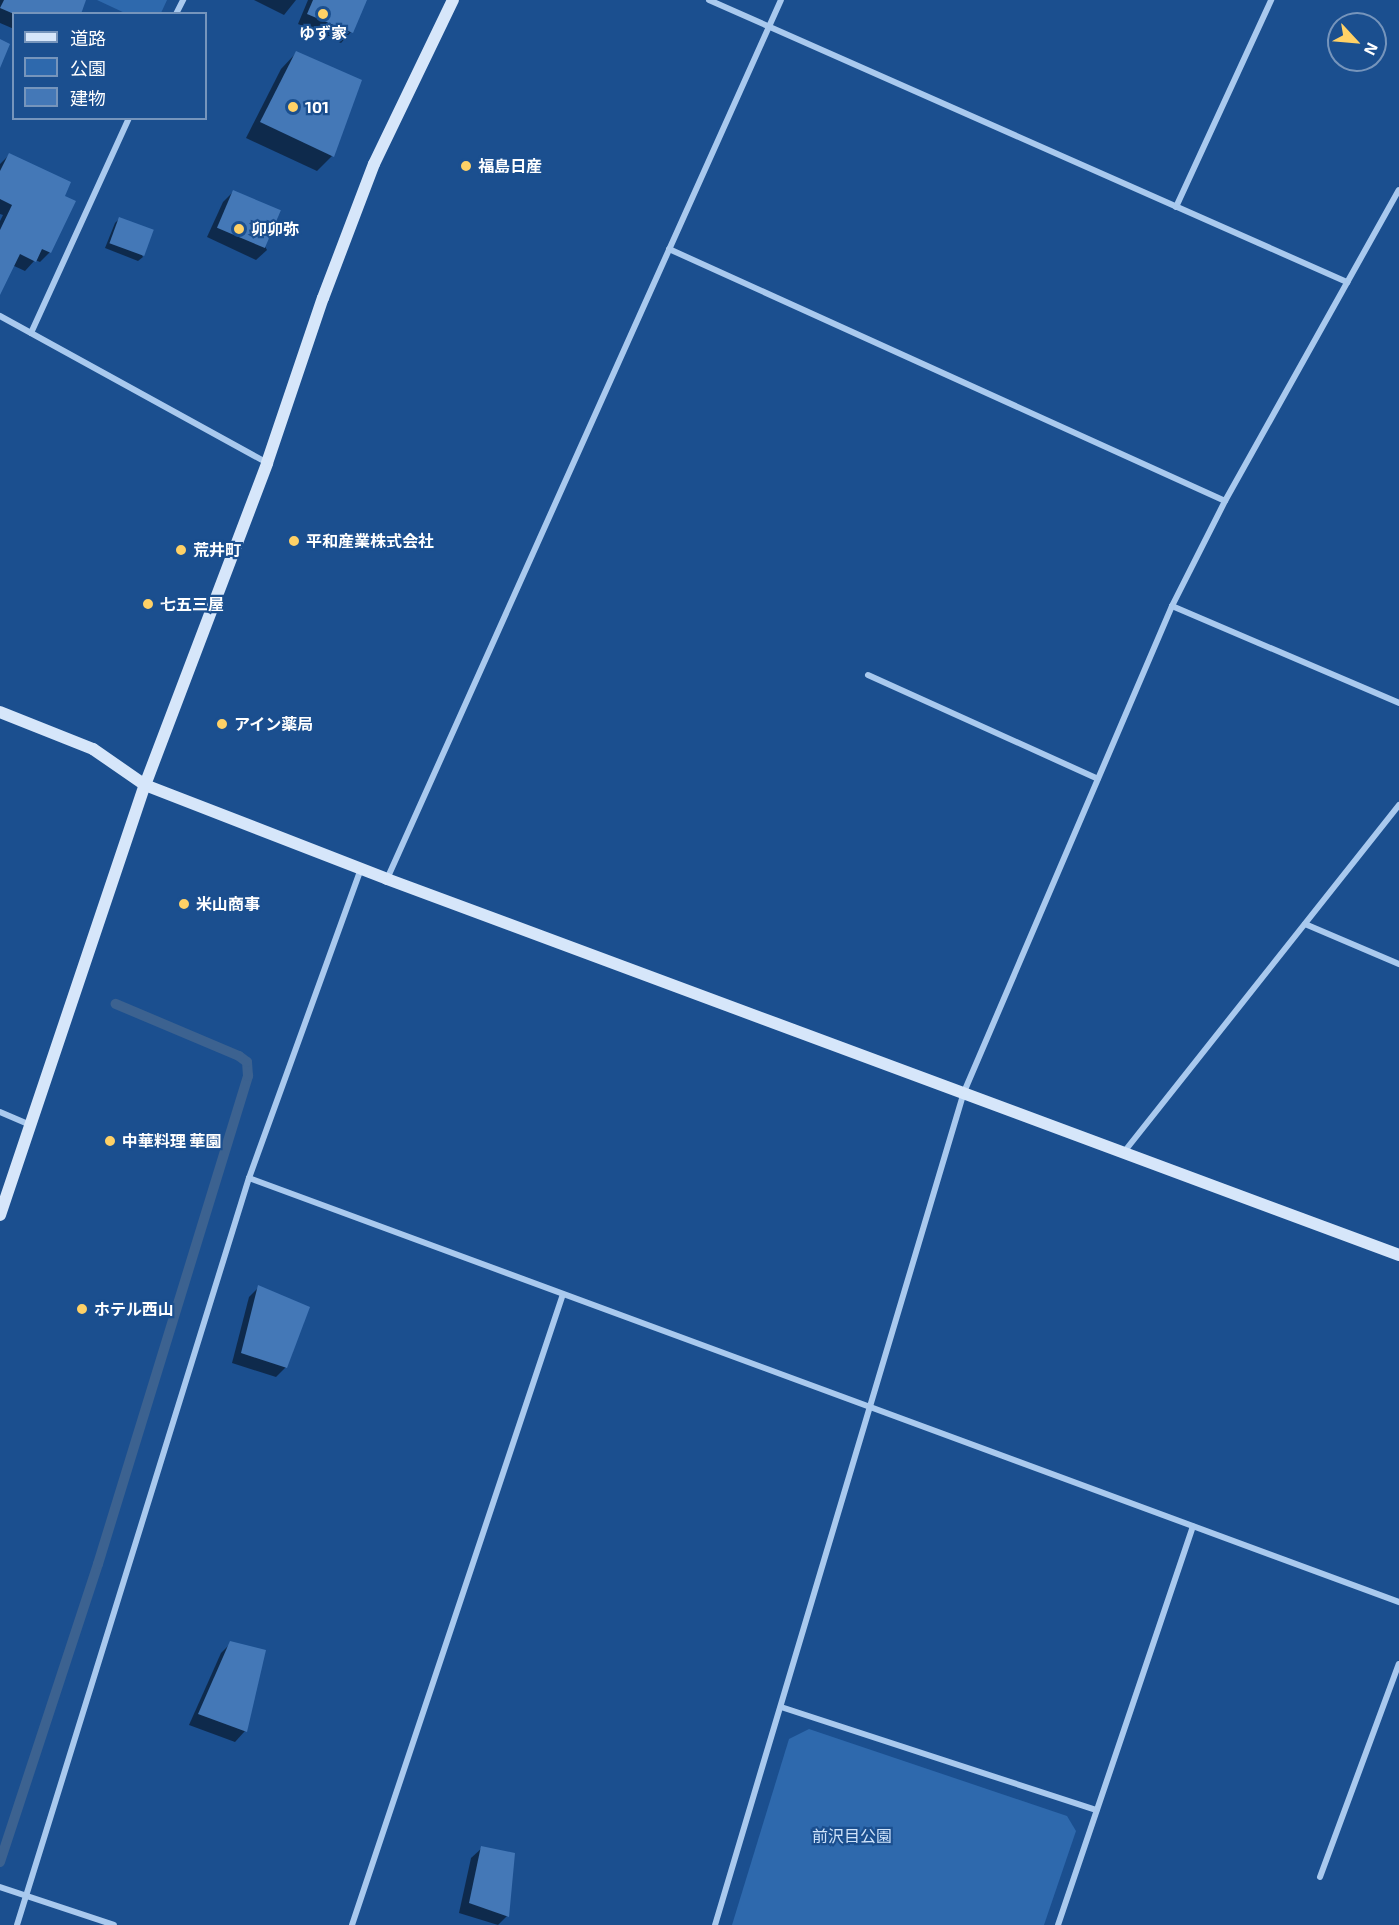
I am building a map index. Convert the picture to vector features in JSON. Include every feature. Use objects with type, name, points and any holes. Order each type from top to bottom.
[{"type":"street","points":[[0,1215],[146,785],[267,463],[323,298],[375,164],[453,0]]},
{"type":"street","points":[[709,0],[1347,282]]},
{"type":"street","points":[[387,879],[781,0]]},
{"type":"street","points":[[1176,207],[1271,0]]},
{"type":"street","points":[[31,333],[128,120]]},
{"type":"street","points":[[715,1925],[872,1408],[964,1092],[1172,606],[1225,501],[1399,190]]},
{"type":"street","points":[[669,249],[1225,501]]},
{"type":"street","points":[[0,316],[267,463]]},
{"type":"street","points":[[1172,606],[1399,704]]},
{"type":"street","points":[[868,675],[1098,779]]},
{"type":"street","points":[[0,712],[93,749],[146,785],[387,879],[1399,1255]]},
{"type":"street","points":[[1124,1152],[1399,805]]},
{"type":"street","points":[[17,1925],[249,1178],[362,869]]},
{"type":"street","points":[[1305,924],[1399,964]]},
{"type":"street","points":[[0,1112],[30,1125]]},
{"type":"street","points":[[249,1178],[1399,1602]]},
{"type":"street","points":[[352,1925],[563,1294]]},
{"type":"street","points":[[1058,1925],[1193,1526]]},
{"type":"street","points":[[1320,1877],[1399,1664]]},
{"type":"street","points":[[781,1707],[1097,1810]]},
{"type":"street","points":[[0,1887],[114,1925]]},
{"type":"green space","points":[[97,0],[167,0],[161,12],[123,12]]},
{"type":"green space","name":"前沢目公園","points":[[809,1729],[1067,1816],[1076,1831],[1044,1925],[732,1925],[789,1739]]},
{"type":"building","points":[[4,0],[86,0],[82,12],[12,13],[0,8]]},
{"type":"building","points":[[313,0],[367,0],[353,33],[307,14]]},
{"type":"building","points":[[0,39],[10,44],[0,68]]},
{"type":"building","points":[[296,51],[362,80],[334,157],[260,122]]},
{"type":"building","points":[[9,153],[71,182],[65,196],[76,201],[51,253],[42,249],[36,262],[20,254],[0,295],[0,230],[12,205],[0,199],[0,171]]},
{"type":"building","points":[[233,190],[281,210],[265,248],[217,228]]},
{"type":"building","points":[[119,217],[154,230],[144,256],[109,243]]},
{"type":"building","points":[[258,1285],[310,1307],[287,1368],[241,1353]]},
{"type":"building","points":[[230,1641],[266,1650],[247,1732],[198,1714]]},
{"type":"building","points":[[481,1846],[515,1853],[509,1917],[469,1903]]},
{"type":"waterway","points":[[0,1862],[98,1564],[248,1076],[247,1062],[239,1056],[116,1004]]},
{"type":"place","name":"ゆず家","points":[[323,14]]},
{"type":"place","name":"101","points":[[293,107]]},
{"type":"place","name":"福島日産","points":[[466,166]]},
{"type":"place","name":"卯卯弥","points":[[239,229]]},
{"type":"place","name":"平和産業株式会社","points":[[294,541]]},
{"type":"place","name":"荒井町","points":[[181,550]]},
{"type":"place","name":"七五三屋","points":[[148,604]]},
{"type":"place","name":"アイン薬局","points":[[222,724]]},
{"type":"place","name":"米山商事","points":[[184,904]]},
{"type":"place","name":"中華料理 華園","points":[[110,1141]]},
{"type":"place","name":"ホテル西山","points":[[82,1309]]}]
